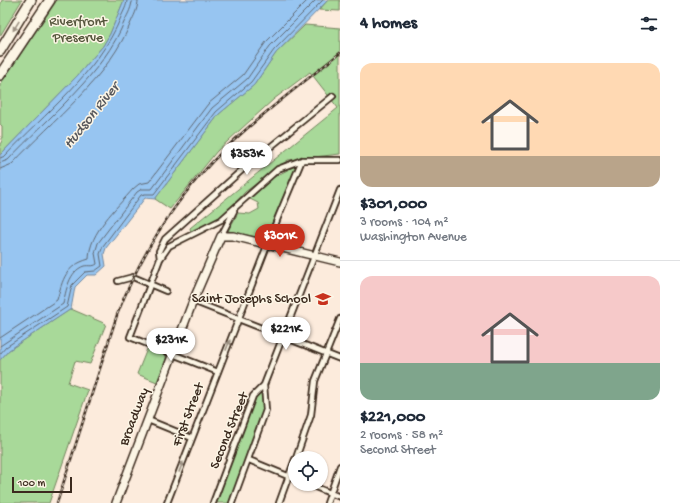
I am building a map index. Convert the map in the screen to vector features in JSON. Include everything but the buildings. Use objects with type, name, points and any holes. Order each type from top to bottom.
[{"type":"highway","points":[[0,51],[32,0]]},
{"type":"highway","points":[[0,68],[43,0]]},
{"type":"highway","points":[[0,75],[50,0]]},
{"type":"street","points":[[160,259],[159,251],[165,239],[242,170],[333,96]]},
{"type":"street","points":[[218,372],[130,337],[160,259],[169,246],[204,229],[236,208],[278,169],[302,160],[340,160]]},
{"type":"street","name":"First Street","points":[[167,503],[238,319],[302,160]]},
{"type":"street","name":"Second Street","points":[[213,503],[253,396],[264,385],[340,190]]},
{"type":"street","name":"Broadway","points":[[116,503],[193,301],[221,236],[236,208]]},
{"type":"street","points":[[221,236],[233,236],[340,262]]},
{"type":"street","points":[[118,281],[133,277],[166,291]]},
{"type":"street","points":[[193,301],[340,360]]},
{"type":"street","points":[[298,451],[311,415],[315,381],[340,319]]},
{"type":"street","points":[[232,503],[249,460],[266,410],[264,385]]},
{"type":"street","points":[[148,420],[192,438]]},
{"type":"street","points":[[249,460],[288,476]]},
{"type":"street","points":[[326,503],[340,466]]},
{"type":"street","points":[[279,503],[288,479]]},
{"type":"street","points":[[325,491],[340,497]]},
{"type":"green space","points":[[2,0],[22,0],[0,36],[0,6]]},
{"type":"green space","name":"Riverfront Preserve","points":[[57,0],[124,0],[110,34],[103,46],[78,75],[0,155],[2,126],[0,124],[0,85]]},
{"type":"green space","points":[[328,0],[340,0],[340,11],[319,10]]},
{"type":"green space","points":[[305,25],[340,28],[340,154],[288,160],[245,192],[225,214],[191,233],[190,228],[338,108],[310,72],[274,99],[217,151],[170,209],[155,199],[219,114],[254,85],[276,53]]},
{"type":"green space","points":[[297,165],[265,239],[228,231],[238,213],[250,214],[259,209],[258,203],[250,199],[274,177]]},
{"type":"green space","points":[[71,309],[106,324],[90,364],[75,361],[68,383],[88,390],[49,503],[0,503],[0,360],[9,350]]},
{"type":"green space","points":[[147,349],[166,355],[166,359],[157,382],[137,374]]},
{"type":"green space","points":[[262,390],[264,412],[230,503],[215,503],[256,397]]},
{"type":"water","name":"Hudson River","points":[[124,0],[328,0],[276,53],[254,85],[219,114],[155,199],[145,198],[106,248],[104,254],[106,266],[96,275],[87,275],[75,287],[71,309],[9,350],[0,360],[0,155],[78,75],[103,46],[110,34]]},
{"type":"railway","points":[[57,503],[117,315],[135,273],[170,214],[198,178],[227,147],[275,105],[340,53]]},
{"type":"place","name":"Saint Josephs School","points":[[323,299]]}]
